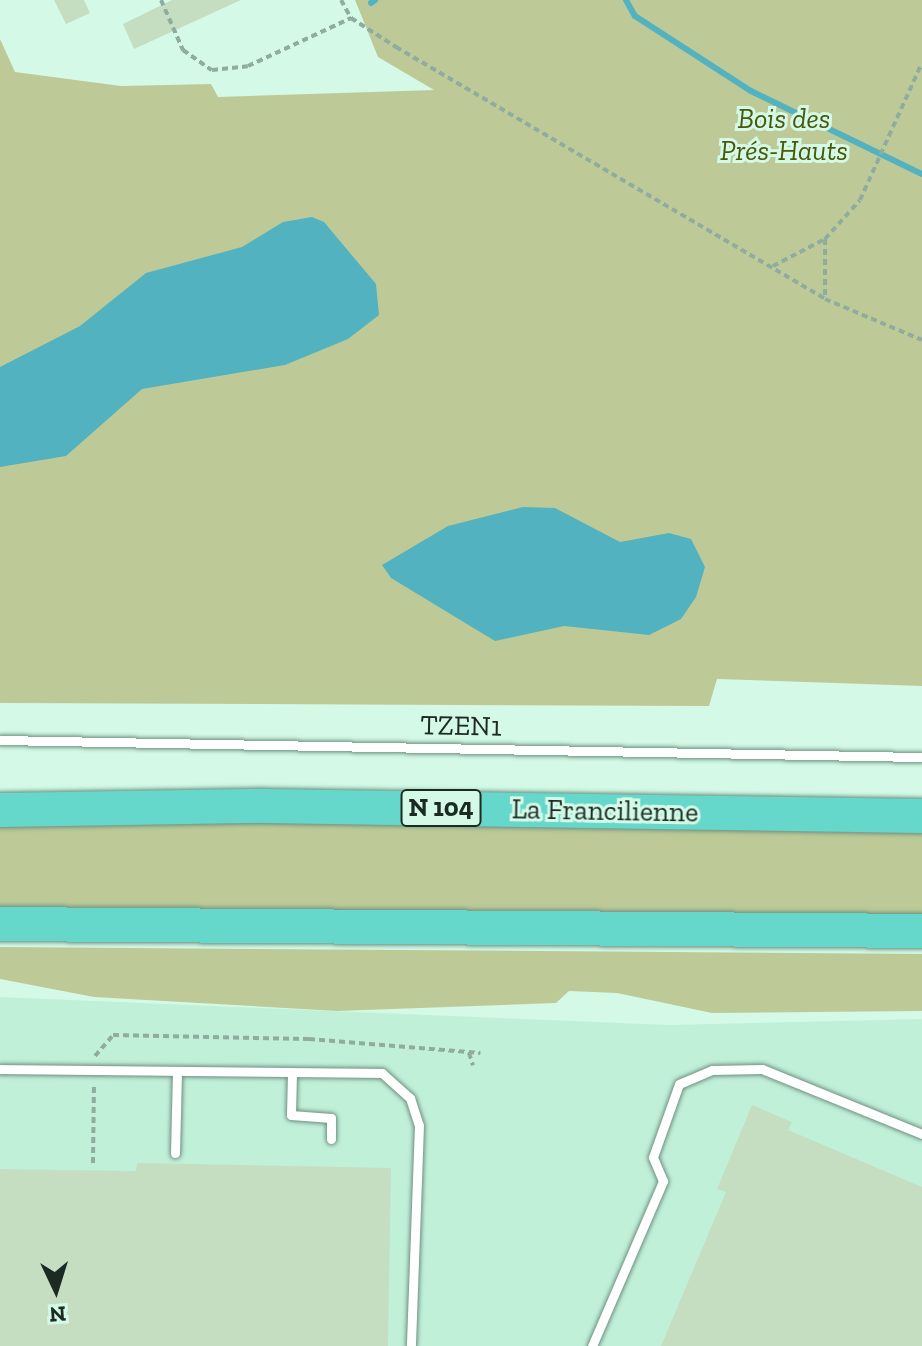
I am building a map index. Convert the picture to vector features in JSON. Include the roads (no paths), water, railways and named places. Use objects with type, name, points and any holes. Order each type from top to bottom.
[{"type":"highway","name":"La Francilienne","points":[[0,810],[264,806],[922,816]]},
{"type":"highway","points":[[0,924],[922,931]]},
{"type":"lane","name":"TZEN1","points":[[0,740],[922,757]]},
{"type":"lane","points":[[0,1069],[382,1073],[410,1098],[419,1125],[411,1346]]},
{"type":"lane","points":[[592,1346],[663,1181],[653,1157],[679,1084],[712,1070],[762,1069],[922,1134]]},
{"type":"lane","points":[[175,1153],[177,1073]]},
{"type":"lane","points":[[292,1073],[291,1115],[331,1118],[331,1139]]},
{"type":"water","points":[[312,217],[324,222],[376,284],[379,315],[348,339],[285,365],[142,389],[66,456],[0,467],[0,367],[80,326],[146,273],[242,247],[283,222]]},
{"type":"water","points":[[523,507],[555,508],[620,542],[669,533],[691,539],[705,567],[696,597],[681,619],[649,635],[564,626],[495,641],[391,578],[382,565],[448,526]]},
{"type":"waterway","points":[[371,3],[375,0]]},
{"type":"waterway","points":[[626,0],[635,16],[751,91],[922,174]]},
{"type":"park label","name":"Bois des Prés-Hauts","points":[[784,135]]}]
